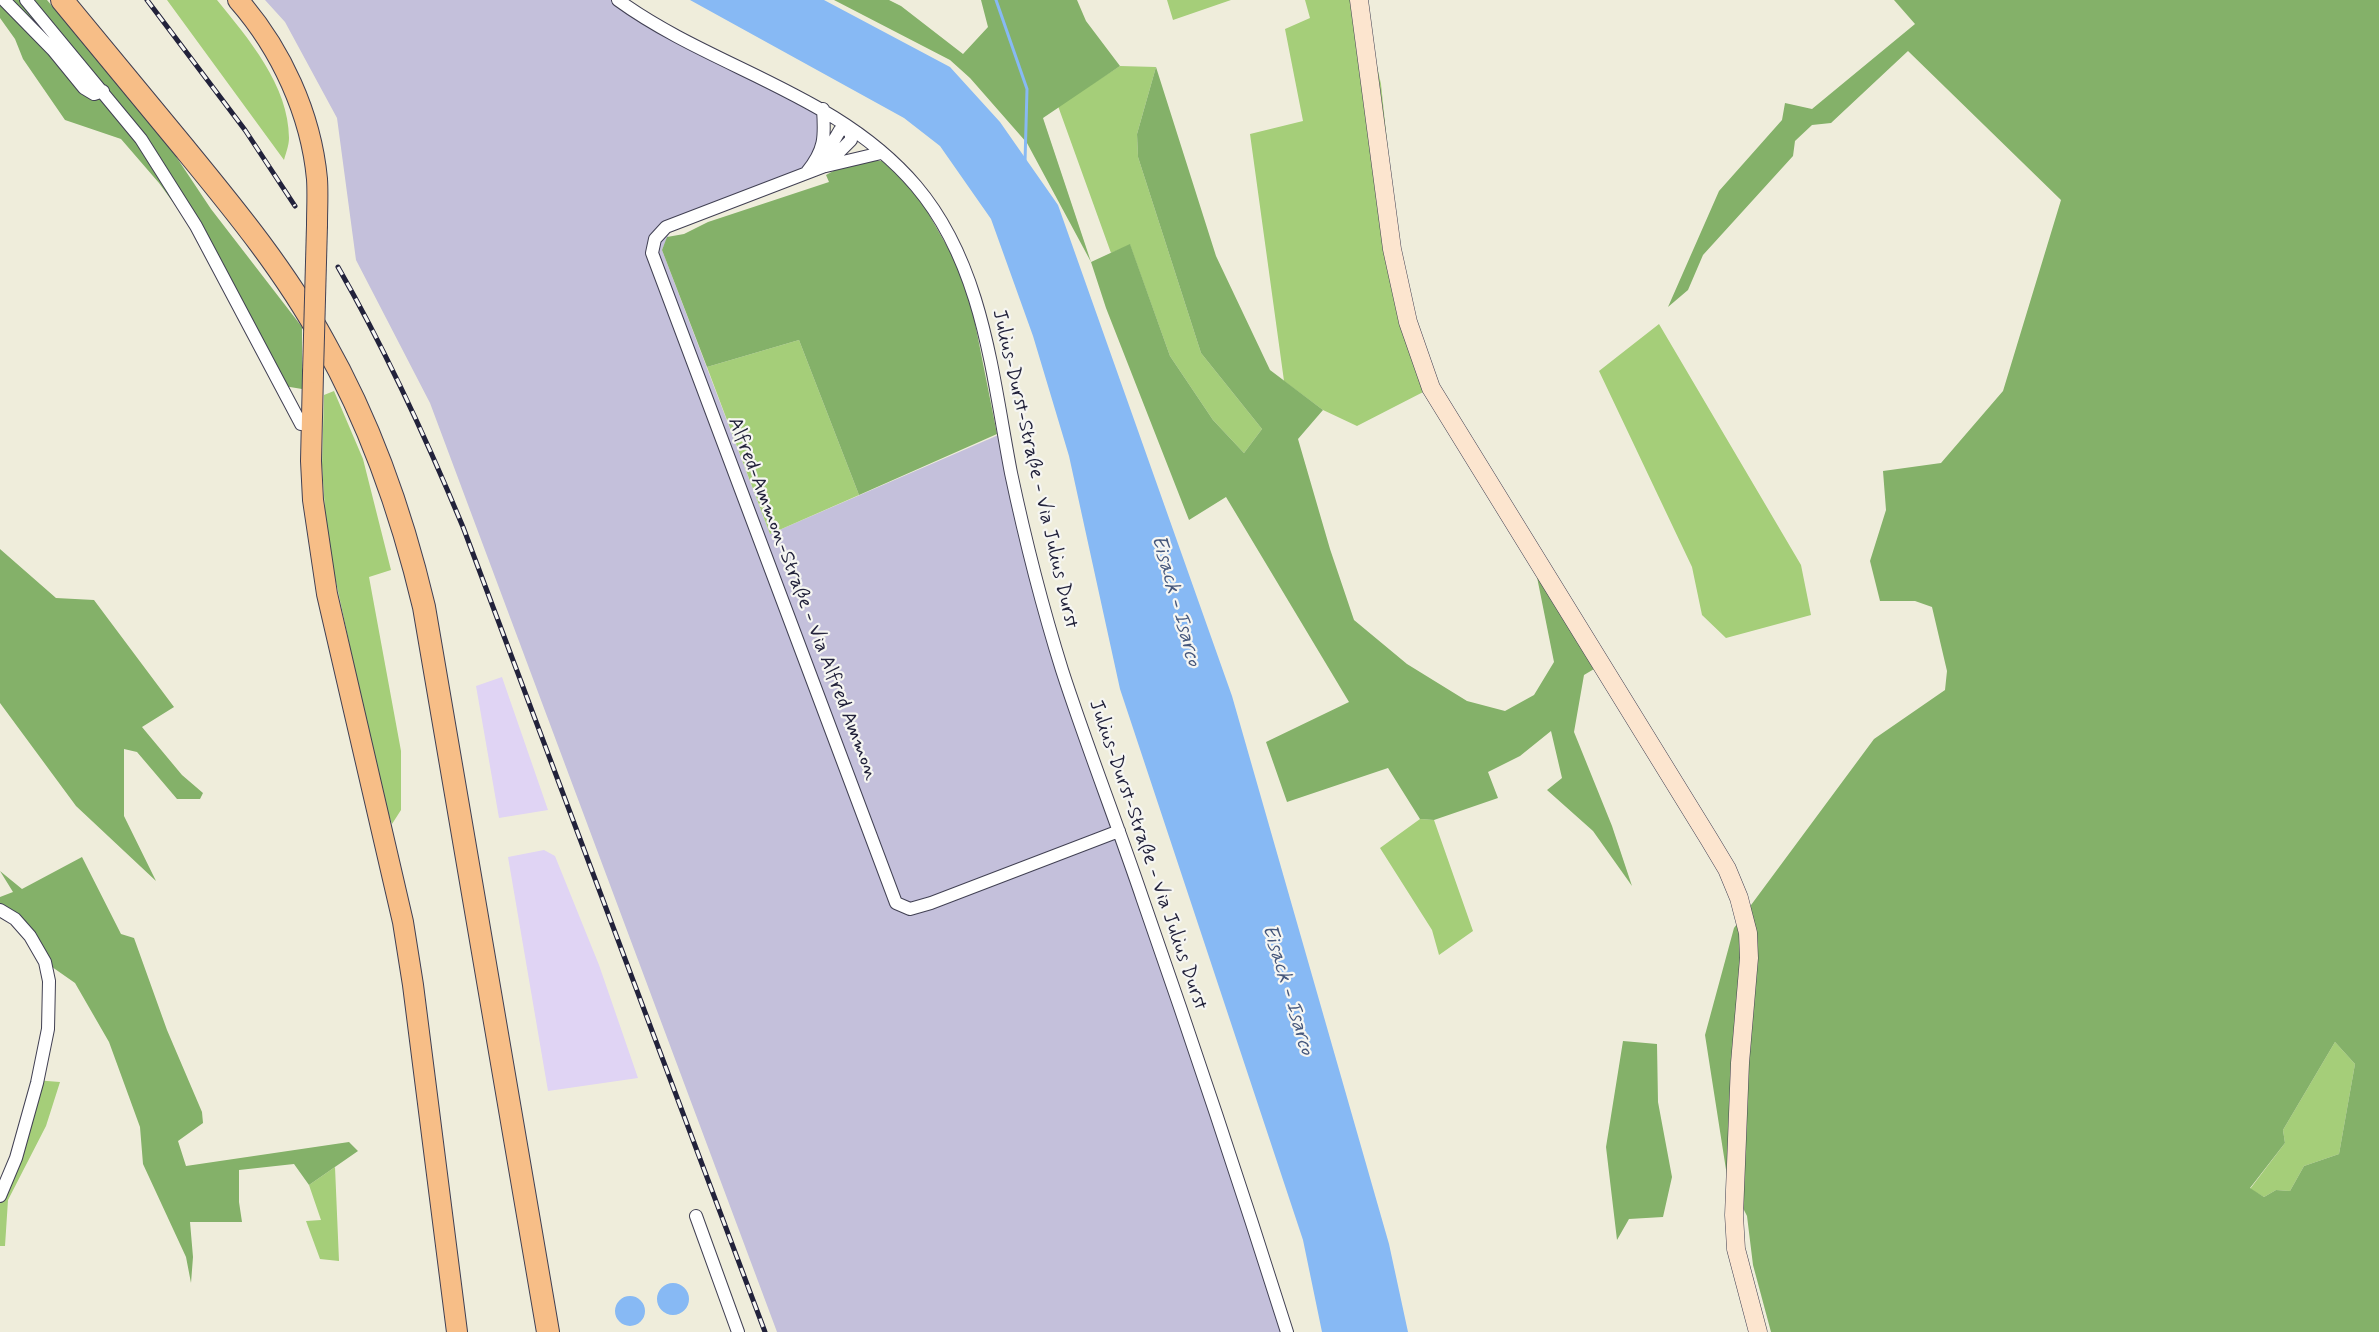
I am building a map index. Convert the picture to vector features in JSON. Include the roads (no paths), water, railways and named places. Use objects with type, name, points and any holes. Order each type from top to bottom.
[{"type":"highway","points":[[62,0],[234,209],[276,265],[298,298],[338,368],[386,474],[407,540],[424,607],[548,1332]]},
{"type":"highway","points":[[81,0],[244,198],[287,254],[310,289],[351,361],[383,427],[399,468],[418,527],[438,604],[563,1332]]},
{"type":"main road","points":[[238,0],[279,58],[304,116],[316,172],[317,225],[311,424],[313,500],[318,544],[327,594],[403,922],[412,978],[457,1332]]},
{"type":"street","points":[[4,0],[53,50],[84,88],[94,94],[103,92]]},
{"type":"street","points":[[26,0],[141,139],[196,226],[301,424],[311,424]]},
{"type":"street","name":"Julius-Durst-Straße - Via Julius Durst","points":[[618,0],[659,27],[823,109],[882,153],[915,184],[939,216],[965,271],[982,324],[1013,481],[1034,569],[1062,669],[1212,1098],[1287,1332]]},
{"type":"street","points":[[1359,0],[1392,249],[1408,322],[1431,388],[1727,870],[1739,898],[1748,933],[1749,958],[1740,1063],[1734,1215],[1736,1249],[1758,1332]]},
{"type":"street","name":"Alfred-Ammon-Straße - Via Alfred Ammon","points":[[822,162],[825,130],[823,109]]},
{"type":"street","name":"Alfred-Ammon-Straße - Via Alfred Ammon","points":[[851,129],[840,130],[822,162],[806,173],[666,227],[656,239],[652,253],[896,903],[910,909],[931,903],[1119,831]]},
{"type":"street","points":[[822,162],[882,153]]},
{"type":"street","points":[[0,910],[15,919],[30,936],[45,962],[49,981],[48,1029],[37,1083],[16,1158],[0,1196]]},
{"type":"street","points":[[696,1216],[738,1332]]},
{"type":"water","name":"Eisack - Isarco","points":[[690,0],[824,0],[950,67],[1000,122],[1058,205],[1232,696],[1389,1244],[1408,1332],[1322,1332],[1303,1240],[1120,689],[1069,456],[1033,336],[991,219],[940,146],[904,118]]},
{"type":"water","points":[[673,1283],[679,1284],[684,1288],[688,1293],[688,1305],[684,1310],[679,1314],[673,1315],[667,1314],[662,1310],[658,1305],[657,1299],[658,1293],[662,1288],[667,1284]]},
{"type":"water","points":[[630,1296],[641,1300],[645,1311],[641,1322],[630,1326],[619,1322],[615,1311],[619,1300]]},
{"type":"waterway","points":[[996,0],[1027,89],[1025,162]]},
{"type":"railway","points":[[147,0],[245,130],[295,206]]},
{"type":"railway","points":[[338,267],[405,395],[463,527],[765,1332]]}]
